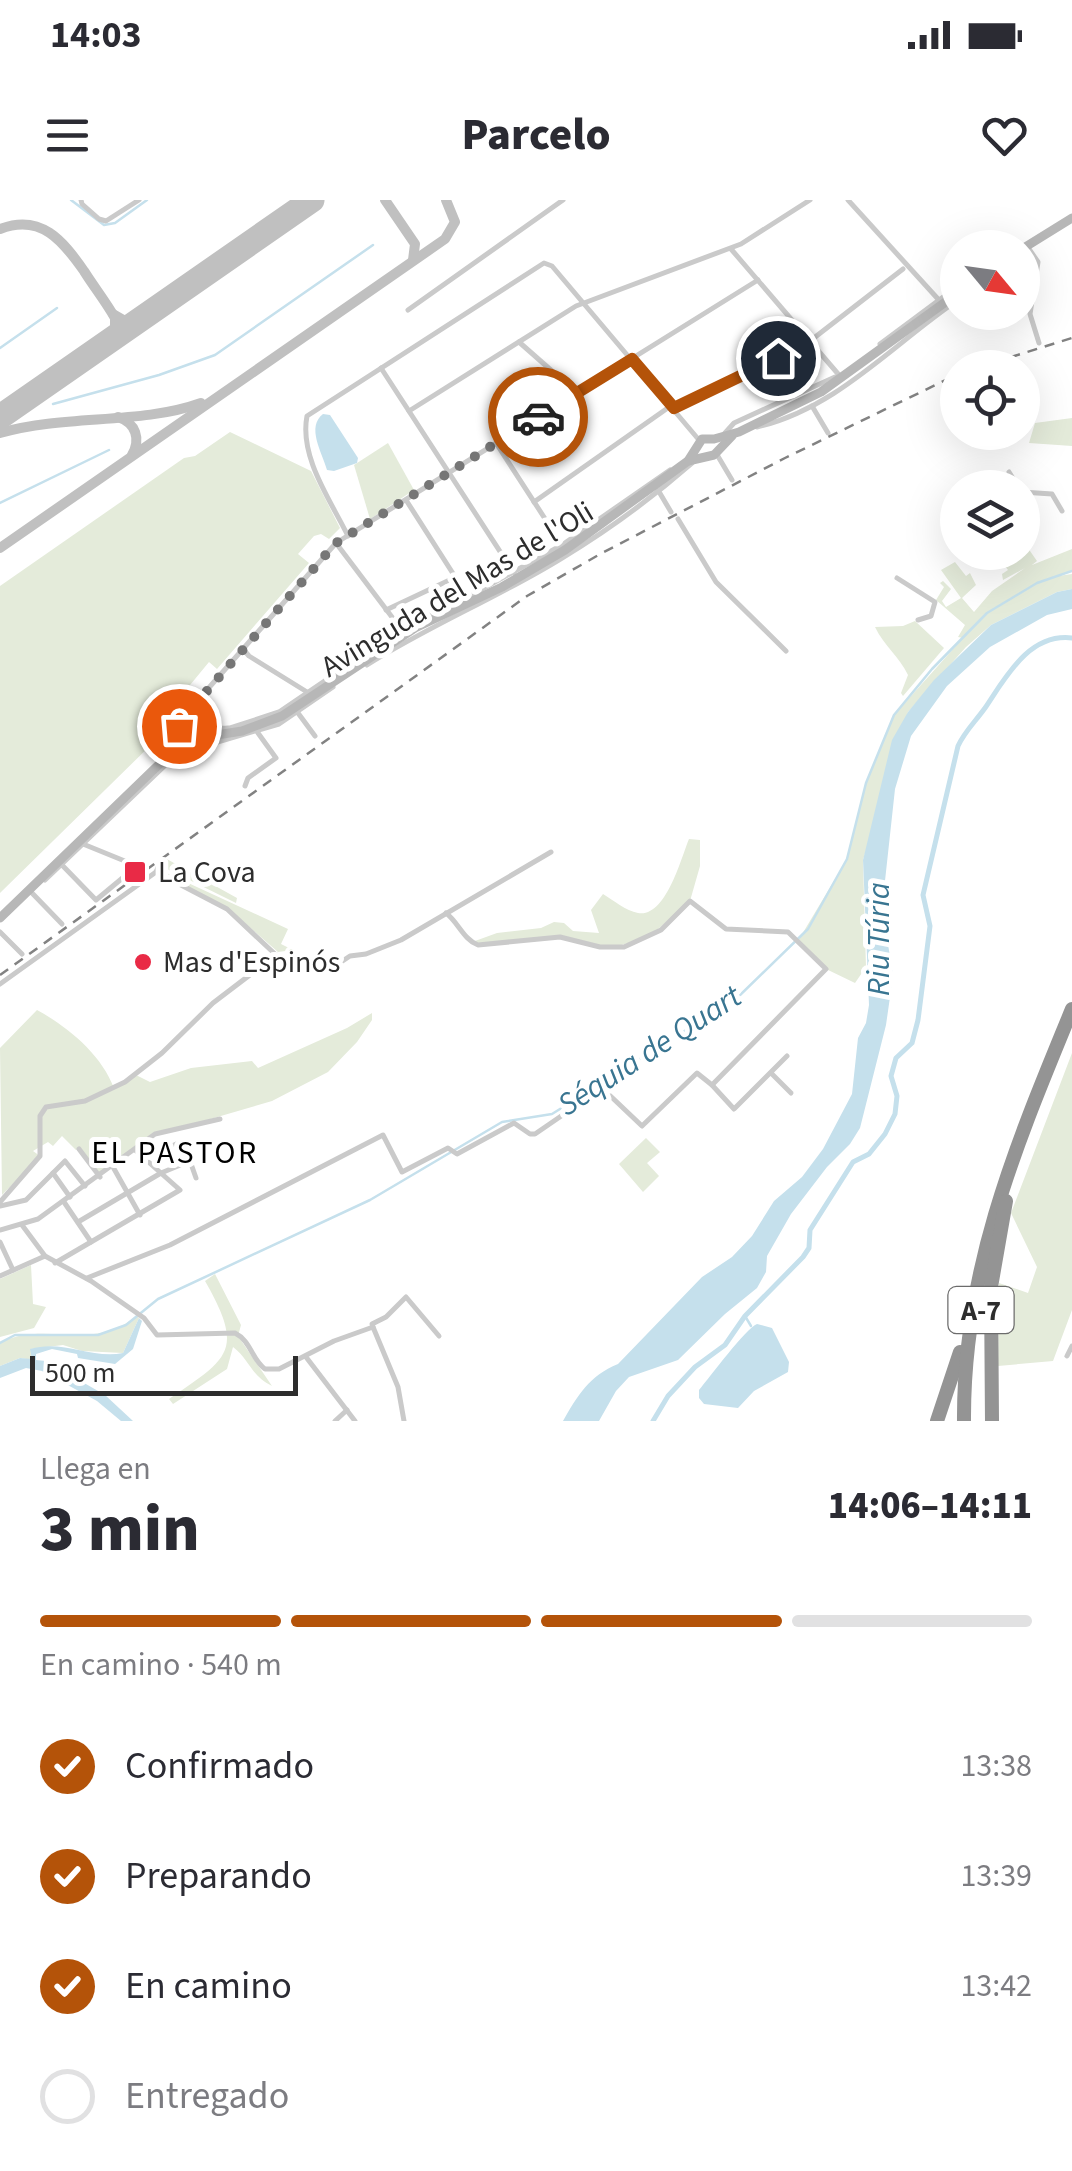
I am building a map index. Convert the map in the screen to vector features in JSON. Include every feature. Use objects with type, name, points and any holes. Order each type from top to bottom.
[{"type":"highway","name":"A-7","points":[[964,1421],[975,1288],[984,1244],[1007,1168],[1072,1008]]},
{"type":"highway","name":"A-7","points":[[972,1421],[982,1300],[1006,1202],[1072,1031]]},
{"type":"highway","points":[[992,1421],[991,1287],[1006,1202]]},
{"type":"highway","points":[[937,1421],[951,1386],[975,1288]]},
{"type":"main road","points":[[1040,237],[1072,220]]},
{"type":"main road","points":[[1040,240],[1072,220]]},
{"type":"main road","points":[[0,921],[175,748],[282,716],[415,628],[534,570],[707,449],[822,392],[940,306]]},
{"type":"main road","points":[[192,723],[225,734]]},
{"type":"main road","points":[[164,758],[177,734],[192,723]]},
{"type":"main road","points":[[192,723],[192,741]]},
{"type":"main road","points":[[177,734],[192,741]]},
{"type":"street","points":[[81,200],[106,221],[139,200]]},
{"type":"street","points":[[408,310],[563,200]]},
{"type":"street","points":[[409,411],[584,303],[731,249],[810,200]]},
{"type":"street","points":[[848,200],[938,299]]},
{"type":"street","points":[[731,249],[839,375]]},
{"type":"street","points":[[348,536],[315,471],[308,442],[308,416],[544,263],[552,266],[732,480]]},
{"type":"street","points":[[534,502],[673,407],[810,341],[903,269]]},
{"type":"street","points":[[192,723],[197,702],[336,543],[758,280]]},
{"type":"street","name":"Avinguda del Mas de l'Oli","points":[[225,734],[258,732],[298,712],[419,632],[565,557],[658,490],[734,422],[839,375],[938,299]]},
{"type":"street","points":[[744,429],[812,406],[840,390],[940,308]]},
{"type":"street","points":[[1034,330],[1038,343]]},
{"type":"street","points":[[519,342],[577,393]]},
{"type":"street","points":[[381,368],[514,573]]},
{"type":"street","points":[[812,406],[828,432]]},
{"type":"street","points":[[496,443],[562,545]]},
{"type":"street","name":"Avinguda del Mas de l'Oli","points":[[0,921],[177,754],[266,718],[401,629],[514,573],[562,545],[665,472],[678,469]]},
{"type":"street","points":[[658,490],[671,512]]},
{"type":"street","points":[[1040,492],[1052,494],[1062,511]]},
{"type":"street","points":[[406,500],[468,598]]},
{"type":"street","points":[[678,519],[716,582],[786,651]]},
{"type":"street","points":[[336,543],[401,629]]},
{"type":"street","points":[[386,610],[456,578]]},
{"type":"street","points":[[896,578],[935,602],[930,616],[918,620]]},
{"type":"street","points":[[244,649],[307,692]]},
{"type":"street","points":[[197,702],[202,722],[225,734]]},
{"type":"street","points":[[298,712],[315,736]]},
{"type":"street","points":[[246,786],[248,778],[276,758],[258,732]]},
{"type":"street","points":[[160,770],[175,748]]},
{"type":"street","points":[[62,865],[96,900],[137,866],[83,844]]},
{"type":"street","points":[[40,1154],[40,1116],[46,1107],[85,1102],[125,1082],[162,1053],[213,1003],[276,955],[287,955],[326,972],[350,956],[401,940],[552,852]]},
{"type":"street","points":[[0,984],[156,872],[160,864]]},
{"type":"street","points":[[156,872],[227,909],[276,955]]},
{"type":"street","points":[[32,893],[62,924]]},
{"type":"street","points":[[446,913],[458,922],[471,942],[487,945],[560,936],[600,946],[624,947],[661,930],[690,902],[726,929],[779,930],[796,938],[826,969],[712,1085]]},
{"type":"street","points":[[0,932],[22,954]]},
{"type":"street","points":[[87,1278],[170,1245],[383,1135],[402,1172],[448,1148],[457,1154],[514,1123],[536,1134],[602,1088],[642,1126],[697,1074],[734,1109],[787,1056]]},
{"type":"street","points":[[770,1073],[791,1093]]},
{"type":"street","points":[[0,1230],[22,1226],[67,1199],[155,1134],[220,1119]]},
{"type":"street","points":[[179,1128],[196,1178]]},
{"type":"street","points":[[144,1158],[182,1140]]},
{"type":"street","points":[[0,1204],[48,1145]]},
{"type":"street","points":[[79,1149],[100,1177]]},
{"type":"street","points":[[55,1263],[180,1190],[135,1150]]},
{"type":"street","points":[[78,1222],[161,1172],[190,1160]]},
{"type":"street","points":[[0,1204],[26,1200],[65,1162],[85,1186]]},
{"type":"street","points":[[113,1167],[140,1215]]},
{"type":"street","points":[[53,1174],[91,1242]]},
{"type":"street","points":[[22,1226],[44,1256],[87,1278],[144,1318],[157,1334],[239,1334],[265,1369],[280,1369],[334,1340],[373,1327]]},
{"type":"street","points":[[0,1242],[13,1270]]},
{"type":"street","points":[[0,1276],[44,1256]]},
{"type":"street","points":[[404,1421],[398,1387],[372,1324],[406,1298],[438,1336]]},
{"type":"street","points":[[1067,1356],[1072,1346]]},
{"type":"street","points":[[306,1358],[355,1421]]},
{"type":"street","points":[[334,1421],[347,1410]]},
{"type":"green space","points":[[1072,418],[1072,446],[1040,444],[1040,422]]},
{"type":"green space","points":[[230,432],[311,471],[340,528],[329,539],[321,534],[314,536],[298,554],[309,563],[217,669],[209,662],[181,696],[176,715],[158,738],[0,893],[0,586],[184,458],[195,456]]},
{"type":"green space","points":[[388,443],[414,490],[370,519],[354,465]]},
{"type":"green space","points":[[1072,549],[1072,571],[1058,576],[1072,574],[1072,589],[1057,592],[991,625],[908,712],[863,860],[866,967],[855,983],[826,969],[798,941],[847,859],[866,783],[894,715],[963,638],[958,637],[965,625],[936,600],[944,587],[940,583],[943,581],[951,589],[942,601],[946,607],[961,598],[941,570],[961,570],[966,576],[970,573],[976,585],[962,598],[974,612],[992,591],[1022,570],[1040,570],[1040,562]]},
{"type":"green space","points":[[1008,570],[1021,570],[1003,580],[1002,574]]},
{"type":"green space","points":[[915,621],[944,648],[903,696],[908,675],[875,627],[903,626]]},
{"type":"green space","points":[[689,839],[700,840],[700,866],[690,901],[649,937],[611,948],[567,937],[478,945],[475,941],[554,922],[564,923],[573,931],[599,933],[591,910],[603,894],[629,910],[648,912],[671,885]]},
{"type":"green space","points":[[165,858],[237,898],[236,903],[163,867],[160,870],[288,929],[281,944],[293,950],[278,952],[230,910],[158,871]]},
{"type":"green space","points":[[37,1010],[82,1043],[101,1064],[114,1088],[136,1075],[150,1082],[191,1068],[252,1061],[258,1068],[372,1013],[372,1020],[328,1072],[272,1101],[154,1132],[100,1173],[79,1148],[76,1150],[62,1136],[53,1146],[48,1142],[33,1151],[40,1156],[2,1195],[0,1048]]},
{"type":"green space","points":[[1072,1053],[1072,1310],[1053,1361],[998,1366],[999,1283],[1028,1293],[1037,1267],[1011,1213]]},
{"type":"green space","points":[[646,1138],[660,1152],[647,1163],[659,1176],[643,1192],[619,1164]]},
{"type":"green space","points":[[31,1265],[33,1304],[46,1307],[34,1328],[0,1337],[0,1279]]},
{"type":"green space","points":[[215,1274],[241,1325],[238,1336],[272,1386],[259,1378],[233,1347],[227,1369],[173,1404],[169,1399],[206,1373],[224,1351],[225,1323],[205,1281]]},
{"type":"green space","points":[[137,1315],[123,1353],[82,1351],[63,1345],[31,1349],[33,1360],[20,1358],[0,1366],[0,1343],[34,1334],[104,1332]]},
{"type":"water","points":[[323,414],[330,415],[358,458],[357,463],[327,470],[315,433]]},
{"type":"water","name":"Riu Túria","points":[[1072,589],[1072,609],[1047,615],[990,647],[947,686],[911,736],[895,789],[884,890],[883,912],[893,976],[886,1025],[860,1128],[791,1214],[767,1256],[766,1272],[757,1288],[678,1360],[629,1377],[599,1421],[563,1421],[592,1380],[618,1364],[702,1277],[732,1257],[752,1236],[774,1201],[802,1177],[823,1149],[852,1094],[858,1038],[866,1023],[869,1005],[863,860],[892,740],[934,680],[991,625],[1057,592]]},
{"type":"water","points":[[139,1318],[142,1321],[133,1349],[115,1364],[52,1349],[36,1354],[36,1360],[46,1361],[105,1395],[133,1421],[121,1421],[97,1401],[42,1371],[26,1368],[0,1378],[0,1366],[20,1358],[32,1359],[30,1349],[54,1346],[99,1354],[123,1353]]},
{"type":"water","points":[[757,1324],[772,1328],[789,1362],[788,1372],[754,1391],[738,1408],[704,1404],[699,1390]]},
{"type":"waterway","points":[[71,200],[104,225],[115,223],[147,200]]},
{"type":"waterway","points":[[53,404],[215,355],[373,245]]},
{"type":"waterway","points":[[0,348],[57,308]]},
{"type":"waterway","points":[[0,503],[109,450]]},
{"type":"waterway","name":"Séquia de Quart","points":[[0,1343],[15,1335],[98,1335],[126,1325],[158,1299],[370,1200],[502,1122],[552,1114],[737,998],[808,929],[847,859],[866,783],[894,715],[987,613],[1037,583],[1072,571]]},
{"type":"waterway","points":[[653,1421],[668,1396],[695,1367],[725,1345],[745,1316],[803,1257],[809,1248],[810,1230],[853,1162],[869,1154],[885,1134],[895,1114],[897,1096],[891,1076],[896,1058],[912,1043],[918,1020],[930,926],[923,895],[958,746],[1020,660],[1043,642],[1072,638]]},
{"type":"waterway","points":[[745,1316],[751,1326]]},
{"type":"taxiway","points":[[385,200],[415,244],[413,260]]},
{"type":"taxiway","points":[[0,548],[445,239],[455,222],[446,200]]},
{"type":"taxiway","points":[[0,229],[15,225],[39,227],[59,240],[115,318],[115,332],[109,341]]},
{"type":"taxiway","points":[[113,314],[127,322],[143,318]]},
{"type":"taxiway","points":[[0,433],[51,423],[153,414],[201,403]]},
{"type":"taxiway","points":[[118,417],[135,432],[132,455]]},
{"type":"runway","points":[[0,417],[312,200]]},
{"type":"railway","points":[[1034,350],[1072,338]]},
{"type":"railway","points":[[0,975],[527,596],[785,458],[940,383]]},
{"type":"way so far","points":[[179,726],[188,721],[195,723],[195,705],[336,543],[538,417]]},
{"type":"place","name":"La Cova","points":[[135,872]]},
{"type":"place","name":"Mas d'Espinós","points":[[143,962]]},
{"type":"district","name":"EL PASTOR","points":[[175,1152]]},
{"type":"route","points":[[538,417],[632,359],[674,408],[778,358]]}]
